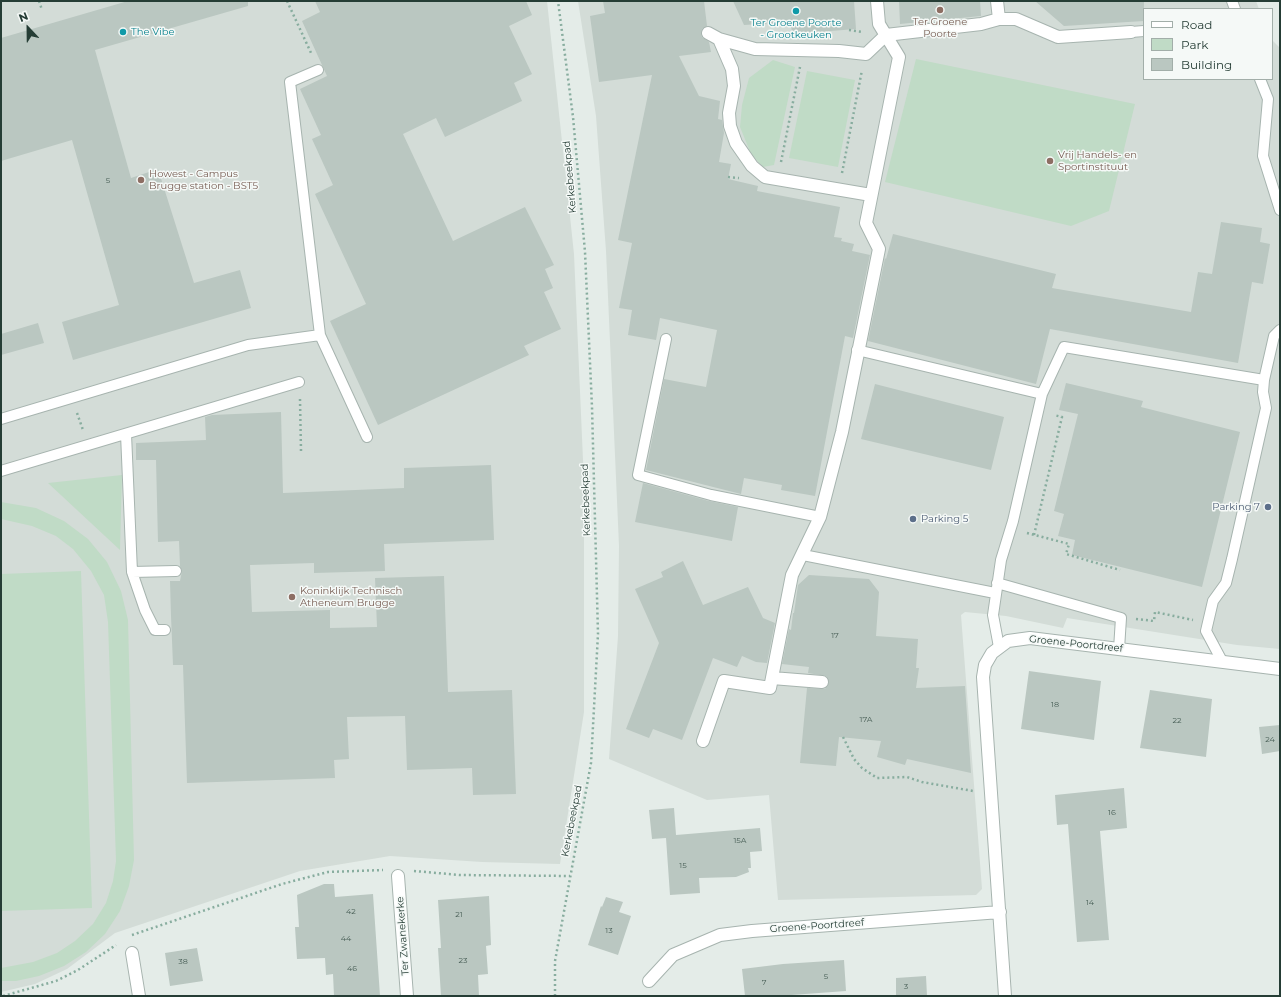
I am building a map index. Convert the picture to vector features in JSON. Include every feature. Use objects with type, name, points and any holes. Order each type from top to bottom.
[{"type":"street","points":[[703,741],[724,682],[770,688],[792,575],[803,555],[820,517],[842,432],[879,249],[866,223],[899,57],[879,24],[877,1]]},
{"type":"street","points":[[997,1],[999,19]]},
{"type":"street","points":[[708,33],[719,39],[755,49],[839,51],[866,54],[886,35],[981,24],[999,19],[1016,19],[1058,37],[1131,32]]},
{"type":"street","points":[[719,39],[732,69],[734,86],[729,113],[730,126],[736,143],[752,166],[765,177],[871,195]]},
{"type":"street","name":"Groene-Poortdreef","points":[[1006,996],[983,676],[985,665],[992,653],[1008,641],[1030,638],[1280,669]]},
{"type":"street","points":[[772,678],[822,682]]},
{"type":"street","name":"Ter Zwanekerke","points":[[399,872],[407,996]]},
{"type":"street","name":"Groene-Poortdreef","points":[[649,981],[673,955],[720,935],[752,931],[1000,912]]},
{"type":"street","points":[[132,953],[140,996]]},
{"type":"lane","points":[[1131,32],[1143,31]]},
{"type":"lane","points":[[318,70],[290,82],[320,335],[367,437]]},
{"type":"lane","points":[[1260,80],[1268,99],[1263,156],[1280,210]]},
{"type":"lane","points":[[1222,661],[1206,631],[1207,623],[1213,601],[1226,583],[1232,559],[1266,408],[1263,392],[1264,380],[1274,336],[1280,330]]},
{"type":"lane","points":[[1,419],[248,345],[320,335]]},
{"type":"lane","points":[[666,339],[638,475],[711,495],[820,517]]},
{"type":"lane","points":[[999,647],[993,615],[1001,560],[1011,529],[1042,394],[1064,347],[1264,380]]},
{"type":"lane","points":[[858,350],[1042,394]]},
{"type":"lane","points":[[1,471],[299,382]]},
{"type":"lane","points":[[126,434],[132,572],[145,610],[155,630],[165,630]]},
{"type":"lane","points":[[803,555],[995,594]]},
{"type":"lane","points":[[132,572],[176,570]]},
{"type":"lane","points":[[997,583],[1121,618],[1119,649]]},
{"type":"path","points":[[39,1],[42,10]]},
{"type":"path","points":[[287,1],[318,70]]},
{"type":"path","name":"Kerkebeekpad","points":[[555,996],[555,961],[591,763],[598,634],[592,406],[585,252],[573,117],[558,1]]},
{"type":"path","points":[[778,179],[804,51]]},
{"type":"path","points":[[839,190],[866,54]]},
{"type":"path","points":[[299,382],[301,451]]},
{"type":"path","points":[[72,398],[88,446]]},
{"type":"path","points":[[1034,535],[1062,417],[1038,411]]},
{"type":"path","points":[[1011,529],[1069,544],[1066,554],[1120,570]]},
{"type":"path","points":[[1121,618],[1154,621],[1155,612],[1207,623]]},
{"type":"path","points":[[843,737],[854,759],[862,768],[877,778],[906,776],[922,782],[968,791],[991,790]]},
{"type":"path","points":[[128,937],[134,933],[282,884],[328,872],[570,876]]},
{"type":"path","points":[[3,996],[56,981],[78,970],[122,941]]},
{"type":"shaded area","name":"Koninklijk Technisch Atheneum Brugge","points":[[1,1],[547,1],[574,254],[584,483],[584,712],[560,864],[482,862],[390,856],[300,871],[115,933],[67,969],[35,984],[1,992]]},
{"type":"shaded area","name":"Ter Groene Poorte","points":[[578,1],[1256,1],[1259,8],[1143,8],[1143,80],[1273,80],[1273,41],[1280,48],[1280,649],[1237,645],[1067,618],[1063,628],[1006,616],[965,612],[961,615],[982,889],[976,895],[778,900],[769,795],[707,800],[609,759],[618,636],[619,546],[606,251],[596,116]]},
{"type":"green space","points":[[916,59],[1135,104],[1109,211],[1071,226],[885,182]]},
{"type":"green space","points":[[773,60],[795,67],[774,165],[763,167],[751,154],[740,127],[742,105],[749,78]]},
{"type":"green space","points":[[807,71],[855,80],[838,167],[789,158]]},
{"type":"green space","points":[[122,475],[120,550],[48,483]]},
{"type":"green space","points":[[1,502],[36,508],[64,521],[88,539],[107,562],[121,591],[128,620],[134,860],[129,886],[120,911],[105,934],[86,952],[64,966],[39,976],[16,981],[1,981],[1,968],[33,962],[57,953],[75,941],[93,924],[106,903],[113,881],[116,861],[108,622],[104,595],[91,571],[73,549],[56,536],[32,526],[1,519]]},
{"type":"green space","points":[[81,571],[92,908],[1,911],[1,574]]},
{"type":"building","points":[[128,1],[248,1],[248,6],[95,50],[131,178],[158,169],[194,283],[240,270],[251,308],[73,360],[62,322],[119,305],[72,140],[1,161],[1,38]]},
{"type":"building","points":[[315,1],[526,1],[532,15],[509,26],[532,74],[514,83],[522,101],[445,137],[436,118],[403,134],[453,241],[525,207],[554,265],[545,269],[553,288],[544,292],[561,329],[524,346],[529,355],[378,425],[330,321],[366,304],[315,194],[333,185],[312,139],[321,135],[300,89],[327,76],[302,21],[320,12]]},
{"type":"building","points":[[603,1],[704,1],[707,26],[702,29],[701,34],[702,37],[709,42],[711,52],[679,56],[699,96],[720,101],[718,119],[722,120],[724,133],[719,162],[731,164],[728,179],[758,186],[757,191],[840,207],[834,237],[842,238],[841,241],[854,244],[852,251],[870,255],[853,338],[845,336],[815,496],[781,490],[782,485],[744,478],[741,494],[646,470],[664,379],[706,387],[717,330],[660,318],[656,340],[628,335],[632,310],[619,308],[632,243],[618,240],[652,75],[599,82],[590,16],[605,13]]},
{"type":"building","name":"Ter Groene Poorte - Grootkeuken","points":[[733,1],[854,1],[856,29],[792,34],[791,22],[744,25]]},
{"type":"building","name":"Ter Groene Poorte","points":[[899,1],[980,1],[981,16],[900,24]]},
{"type":"building","points":[[1035,1],[1144,1],[1143,21],[1064,26]]},
{"type":"building","points":[[1221,222],[1262,228],[1260,242],[1270,244],[1263,284],[1252,282],[1238,363],[1050,329],[1036,384],[868,341],[885,258],[886,259],[893,234],[1056,274],[1052,288],[1191,312],[1198,272],[1212,274]]},
{"type":"building","points":[[38,323],[44,343],[1,355],[1,334]]},
{"type":"building","points":[[1066,383],[1143,401],[1141,407],[1240,432],[1202,587],[1072,555],[1075,540],[1058,536],[1064,514],[1054,511],[1078,414],[1059,410]]},
{"type":"building","points":[[875,384],[1004,417],[991,470],[861,439]]},
{"type":"building","points":[[281,412],[283,493],[404,488],[404,468],[491,465],[494,540],[384,544],[385,571],[314,573],[314,563],[250,565],[252,612],[330,610],[330,628],[377,627],[375,578],[444,576],[448,692],[512,690],[516,794],[473,795],[472,768],[407,770],[405,716],[347,717],[349,759],[334,760],[335,778],[187,783],[183,665],[173,665],[171,616],[170,581],[180,581],[182,571],[180,566],[179,541],[158,542],[156,460],[136,460],[136,443],[206,440],[205,417],[212,415]]},
{"type":"building","points":[[643,483],[709,501],[738,507],[732,541],[635,522]]},
{"type":"building","points":[[683,561],[703,605],[748,587],[763,618],[775,623],[767,663],[756,662],[742,656],[737,667],[713,658],[682,740],[653,729],[649,738],[626,729],[659,643],[635,589],[663,577],[661,572]]},
{"type":"building","points":[[809,575],[869,579],[879,592],[876,636],[918,639],[916,668],[919,668],[916,688],[965,686],[971,773],[907,759],[905,765],[877,757],[881,741],[839,737],[836,766],[800,763],[807,688],[825,689],[829,682],[826,676],[808,673],[809,667],[782,664],[789,629],[791,630],[798,585]]},
{"type":"building","points":[[1029,671],[1101,681],[1094,740],[1021,729]]},
{"type":"building","points":[[1150,690],[1212,699],[1206,757],[1140,748]]},
{"type":"building","points":[[1280,725],[1280,751],[1262,754],[1259,727]]},
{"type":"building","points":[[1124,788],[1127,828],[1100,831],[1109,940],[1077,942],[1068,824],[1057,825],[1055,795]]},
{"type":"building","points":[[674,808],[676,835],[760,828],[762,851],[750,852],[751,868],[748,868],[749,872],[736,877],[699,878],[700,893],[670,895],[666,838],[652,839],[649,810]]},
{"type":"building","points":[[324,884],[334,884],[335,897],[373,894],[380,996],[334,996],[333,974],[326,975],[325,958],[297,959],[295,927],[299,927],[297,895]]},
{"type":"building","points":[[489,896],[491,945],[486,946],[488,974],[478,975],[479,996],[441,996],[438,948],[441,948],[438,900]]},
{"type":"building","points":[[606,897],[623,902],[619,912],[631,916],[618,955],[588,945],[601,906],[602,907]]},
{"type":"building","points":[[197,948],[203,981],[170,986],[165,953]]},
{"type":"building","points":[[844,960],[846,991],[778,996],[745,996],[742,969],[783,964]]},
{"type":"building","points":[[926,976],[927,996],[896,996],[896,978]]},
{"type":"place","name":"Ter Groene Poorte","points":[[940,10]]},
{"type":"place","name":"Ter Groene Poorte - Grootkeuken","points":[[796,11]]},
{"type":"place","name":"The Vibe","points":[[123,32]]},
{"type":"place","name":"Vrij Handels- en Sportinstituut","points":[[1050,161]]},
{"type":"place","name":"Howest - Campus Brugge station - BST5","points":[[141,180]]},
{"type":"place","name":"Parking 7","points":[[1268,507]]},
{"type":"place","name":"Parking 5","points":[[913,519]]},
{"type":"place","name":"Koninklijk Technisch Atheneum Brugge","points":[[292,597]]}]
